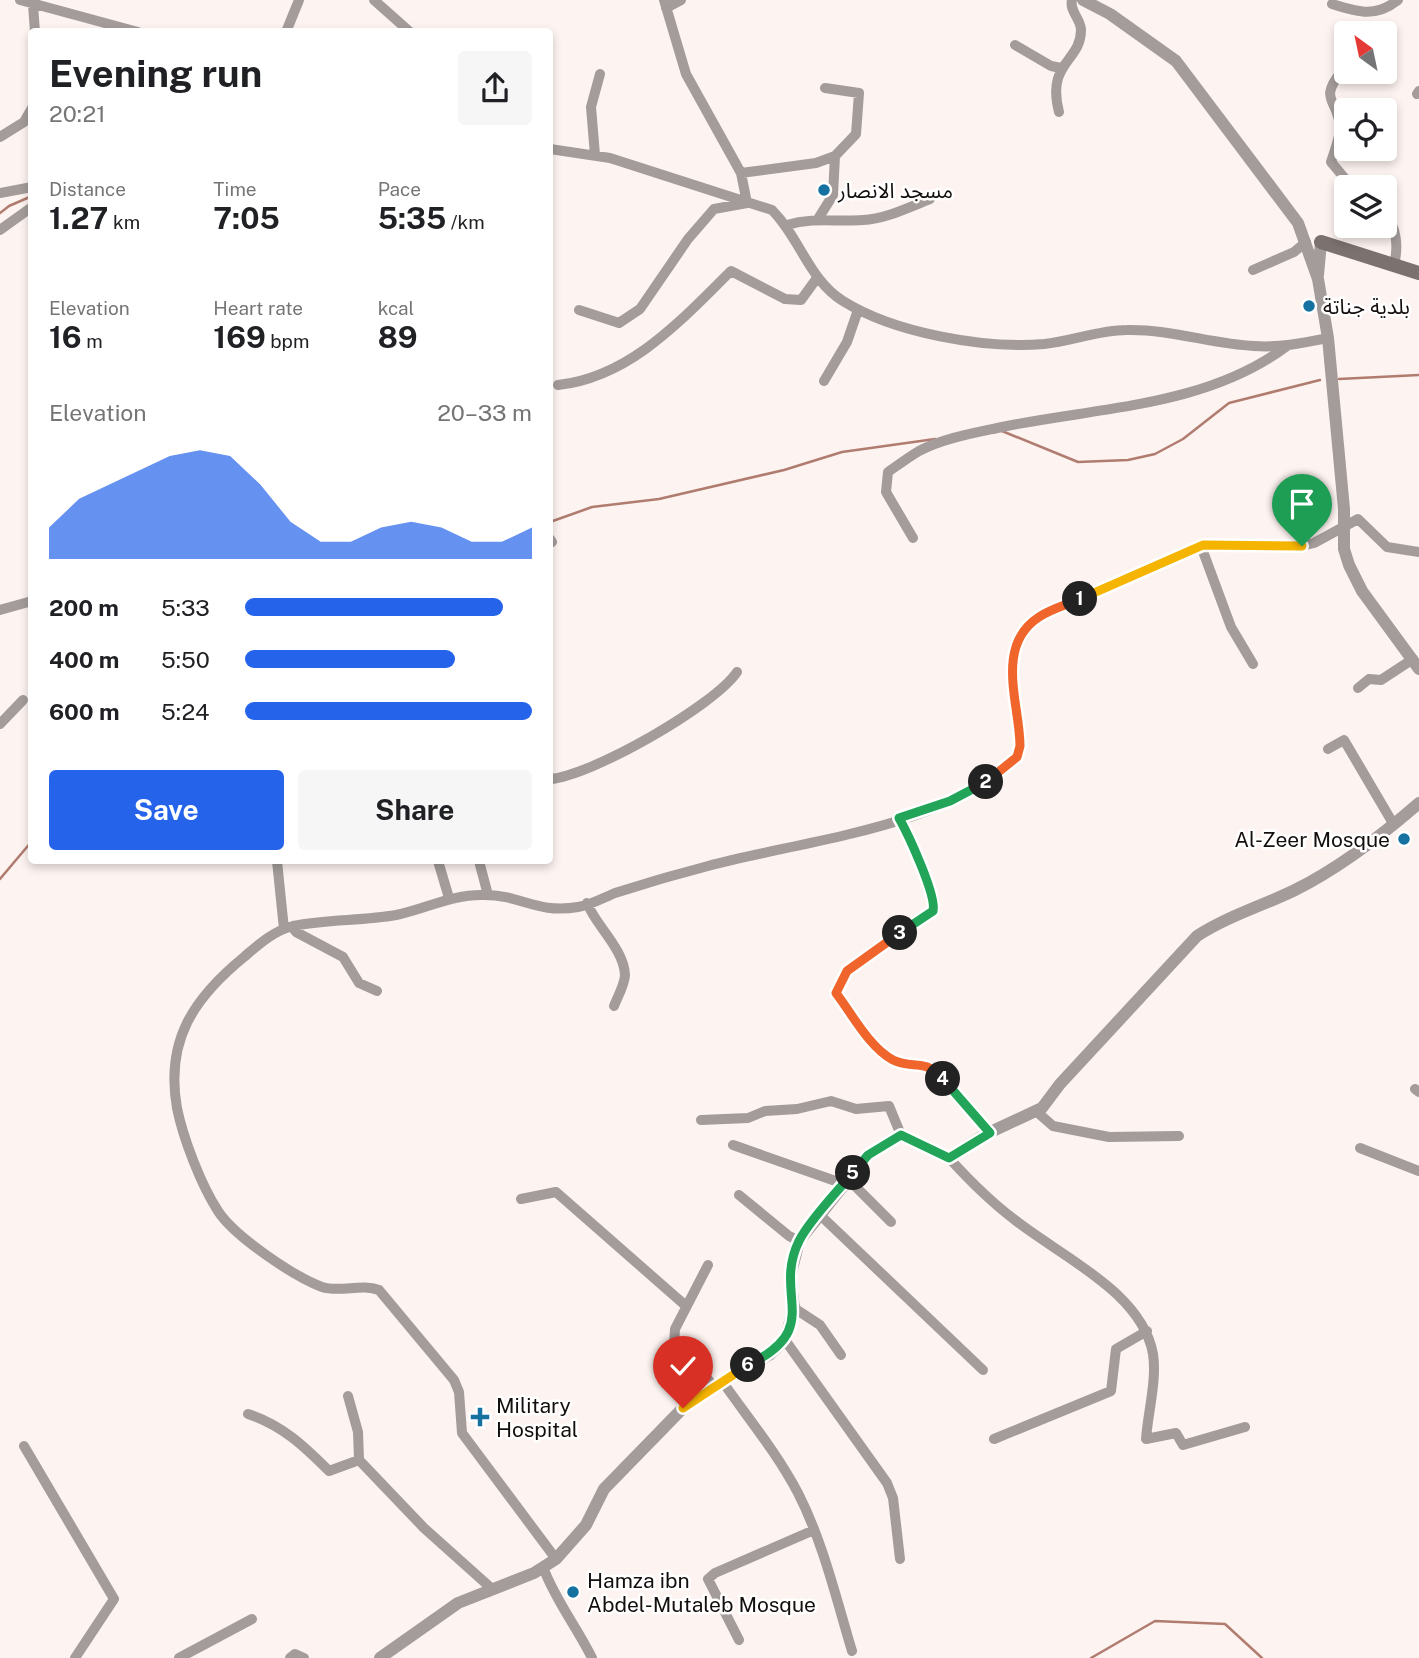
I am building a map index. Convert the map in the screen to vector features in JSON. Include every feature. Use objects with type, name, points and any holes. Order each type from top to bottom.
[{"type":"main road","points":[[1314,242],[1419,273]]},
{"type":"street","points":[[20,0],[122,28]]},
{"type":"street","points":[[288,28],[299,0]]},
{"type":"street","points":[[374,0],[406,28]]},
{"type":"street","points":[[681,0],[665,4],[670,30],[686,74],[741,173],[747,203]]},
{"type":"street","points":[[1059,112],[1054,92],[1062,68],[1079,42],[1081,28],[1071,6],[1072,0]]},
{"type":"street","points":[[1083,0],[1110,14],[1176,61],[1314,242],[1328,338],[1345,524],[1344,549],[1349,565],[1381,618],[1416,664],[1381,680],[1369,679],[1358,688]]},
{"type":"street","points":[[1332,4],[1364,14],[1385,10],[1398,0]]},
{"type":"street","points":[[33,5],[35,28]]},
{"type":"street","points":[[1015,45],[1051,66],[1062,68]]},
{"type":"street","points":[[595,155],[591,107],[600,74]]},
{"type":"street","points":[[1334,81],[1328,97],[1340,127],[1331,162],[1342,175]]},
{"type":"street","points":[[741,173],[816,163],[835,156],[856,134],[859,93],[825,88]]},
{"type":"street","points":[[0,137],[24,122],[28,114]]},
{"type":"street","points":[[553,149],[595,155],[654,171],[772,210],[787,225],[817,278],[827,290],[858,310],[947,337],[1001,344],[1044,344],[1126,330],[1254,346],[1287,346],[1328,338]]},
{"type":"street","points":[[818,219],[833,195],[835,156]]},
{"type":"street","points":[[0,193],[28,188]]},
{"type":"street","points":[[787,225],[818,219],[864,220],[891,215],[930,199]]},
{"type":"street","points":[[579,310],[619,323],[640,309],[682,247],[714,209],[747,203]]},
{"type":"street","points":[[0,230],[28,210]]},
{"type":"street","points":[[1394,265],[1398,251],[1395,238]]},
{"type":"street","points":[[1253,270],[1314,242]]},
{"type":"street","points":[[1315,259],[1332,252],[1348,253]]},
{"type":"street","points":[[558,385],[601,375],[664,336],[731,271],[785,299],[801,300],[817,278]]},
{"type":"street","points":[[824,381],[847,342],[858,310]]},
{"type":"street","points":[[913,538],[886,492],[888,472],[920,451],[962,436],[1190,394],[1239,376],[1287,346]]},
{"type":"street","points":[[556,1559],[462,1433],[459,1392],[454,1380],[387,1299],[372,1287],[332,1289],[310,1281],[236,1231],[218,1212],[178,1114],[174,1069],[188,1019],[204,992],[264,940],[288,928],[350,918],[393,916],[422,909],[449,898],[488,895],[514,898],[543,909],[588,904],[666,877],[844,836],[972,792],[1017,757],[1020,735],[1012,667],[1016,646],[1038,617],[1200,546],[1302,546],[1326,537],[1358,519],[1387,547],[1419,552]]},
{"type":"street","points":[[1200,546],[1231,626],[1253,664]]},
{"type":"street","points":[[0,610],[28,602]]},
{"type":"street","points":[[553,778],[630,748],[658,733],[728,686],[737,672]]},
{"type":"street","points":[[0,724],[23,700]]},
{"type":"street","points":[[1328,749],[1344,740],[1394,825]]},
{"type":"street","points":[[949,1158],[990,1133],[1037,1112],[1197,936],[1223,919],[1296,889],[1377,840],[1419,803]]},
{"type":"street","points":[[899,818],[918,851],[922,875],[934,905],[933,911],[847,971],[836,993],[879,1050],[895,1061],[932,1067],[990,1133]]},
{"type":"street","points":[[277,864],[288,928]]},
{"type":"street","points":[[439,864],[449,898]]},
{"type":"street","points":[[480,864],[488,895]]},
{"type":"street","points":[[588,904],[592,917],[618,953],[625,976],[614,1006]]},
{"type":"street","points":[[288,928],[343,957],[359,983],[377,991]]},
{"type":"street","points":[[701,1120],[748,1118],[765,1111],[797,1109],[831,1101],[856,1109],[889,1106],[901,1135],[949,1158],[1015,1221],[1104,1284],[1132,1311],[1147,1331],[1154,1356],[1146,1439],[1176,1433],[1183,1445],[1245,1427]]},
{"type":"street","points":[[1037,1112],[1053,1126],[1109,1138],[1179,1136]]},
{"type":"street","points":[[380,1658],[430,1620],[491,1588],[556,1559],[586,1525],[604,1489],[683,1408],[769,1355],[785,1340],[794,1308],[790,1277],[799,1241],[868,1155],[901,1135]]},
{"type":"street","points":[[733,1145],[846,1182],[891,1222]]},
{"type":"street","points":[[1360,1148],[1419,1171]]},
{"type":"street","points":[[521,1199],[556,1192],[686,1306]]},
{"type":"street","points":[[739,1195],[789,1236],[799,1241]]},
{"type":"street","points":[[820,1214],[983,1370]]},
{"type":"street","points":[[708,1265],[675,1329],[674,1345],[718,1384],[779,1460],[814,1530],[852,1651]]},
{"type":"street","points":[[794,1308],[820,1325],[841,1354]]},
{"type":"street","points":[[994,1440],[1111,1391],[1116,1349],[1147,1331]]},
{"type":"street","points":[[785,1340],[887,1483],[892,1498],[900,1559]]},
{"type":"street","points":[[348,1396],[358,1432],[359,1460],[424,1528],[491,1588]]},
{"type":"street","points":[[248,1414],[271,1422],[301,1442],[329,1471],[359,1460]]},
{"type":"street","points":[[24,1446],[114,1599],[75,1658]]},
{"type":"street","points":[[739,1640],[708,1579],[715,1573],[814,1530]]},
{"type":"street","points":[[542,1567],[553,1595],[579,1630],[592,1658]]},
{"type":"street","points":[[179,1658],[252,1619]]},
{"type":"street","points":[[290,1658],[295,1654],[304,1658]]},
{"type":"waterway","points":[[0,213],[28,198]]},
{"type":"waterway","points":[[1339,379],[1419,375]]},
{"type":"waterway","points":[[1002,431],[1078,462],[1128,460],[1155,454],[1183,439],[1229,403],[1320,380]]},
{"type":"waterway","points":[[553,521],[592,507],[659,499],[784,470],[842,452],[935,439]]},
{"type":"waterway","points":[[0,879],[28,846]]},
{"type":"waterway","points":[[1091,1658],[1155,1621],[1225,1624],[1262,1658]]},
{"type":"place","name":"مسجد الانصار","points":[[824,190]]},
{"type":"place","name":"بلدية جناتة","points":[[1309,306]]},
{"type":"place","name":"Al-Zeer Mosque","points":[[1404,839]]},
{"type":"place","name":"Military Hospital","points":[[480,1417]]},
{"type":"place","name":"Hamza ibn Abdel-Mutaleb Mosque","points":[[573,1592]]},
{"type":"route","points":[[683,1408],[745,1367],[769,1355],[785,1340],[794,1308],[790,1277],[799,1241],[868,1155],[901,1135],[949,1158],[990,1133],[932,1067],[895,1061],[879,1050],[836,993],[847,971],[933,911],[934,905],[922,875],[918,851],[899,818],[972,792],[1017,757],[1020,735],[1012,667],[1016,646],[1029,627],[1038,617],[1203,545],[1302,546]]}]
